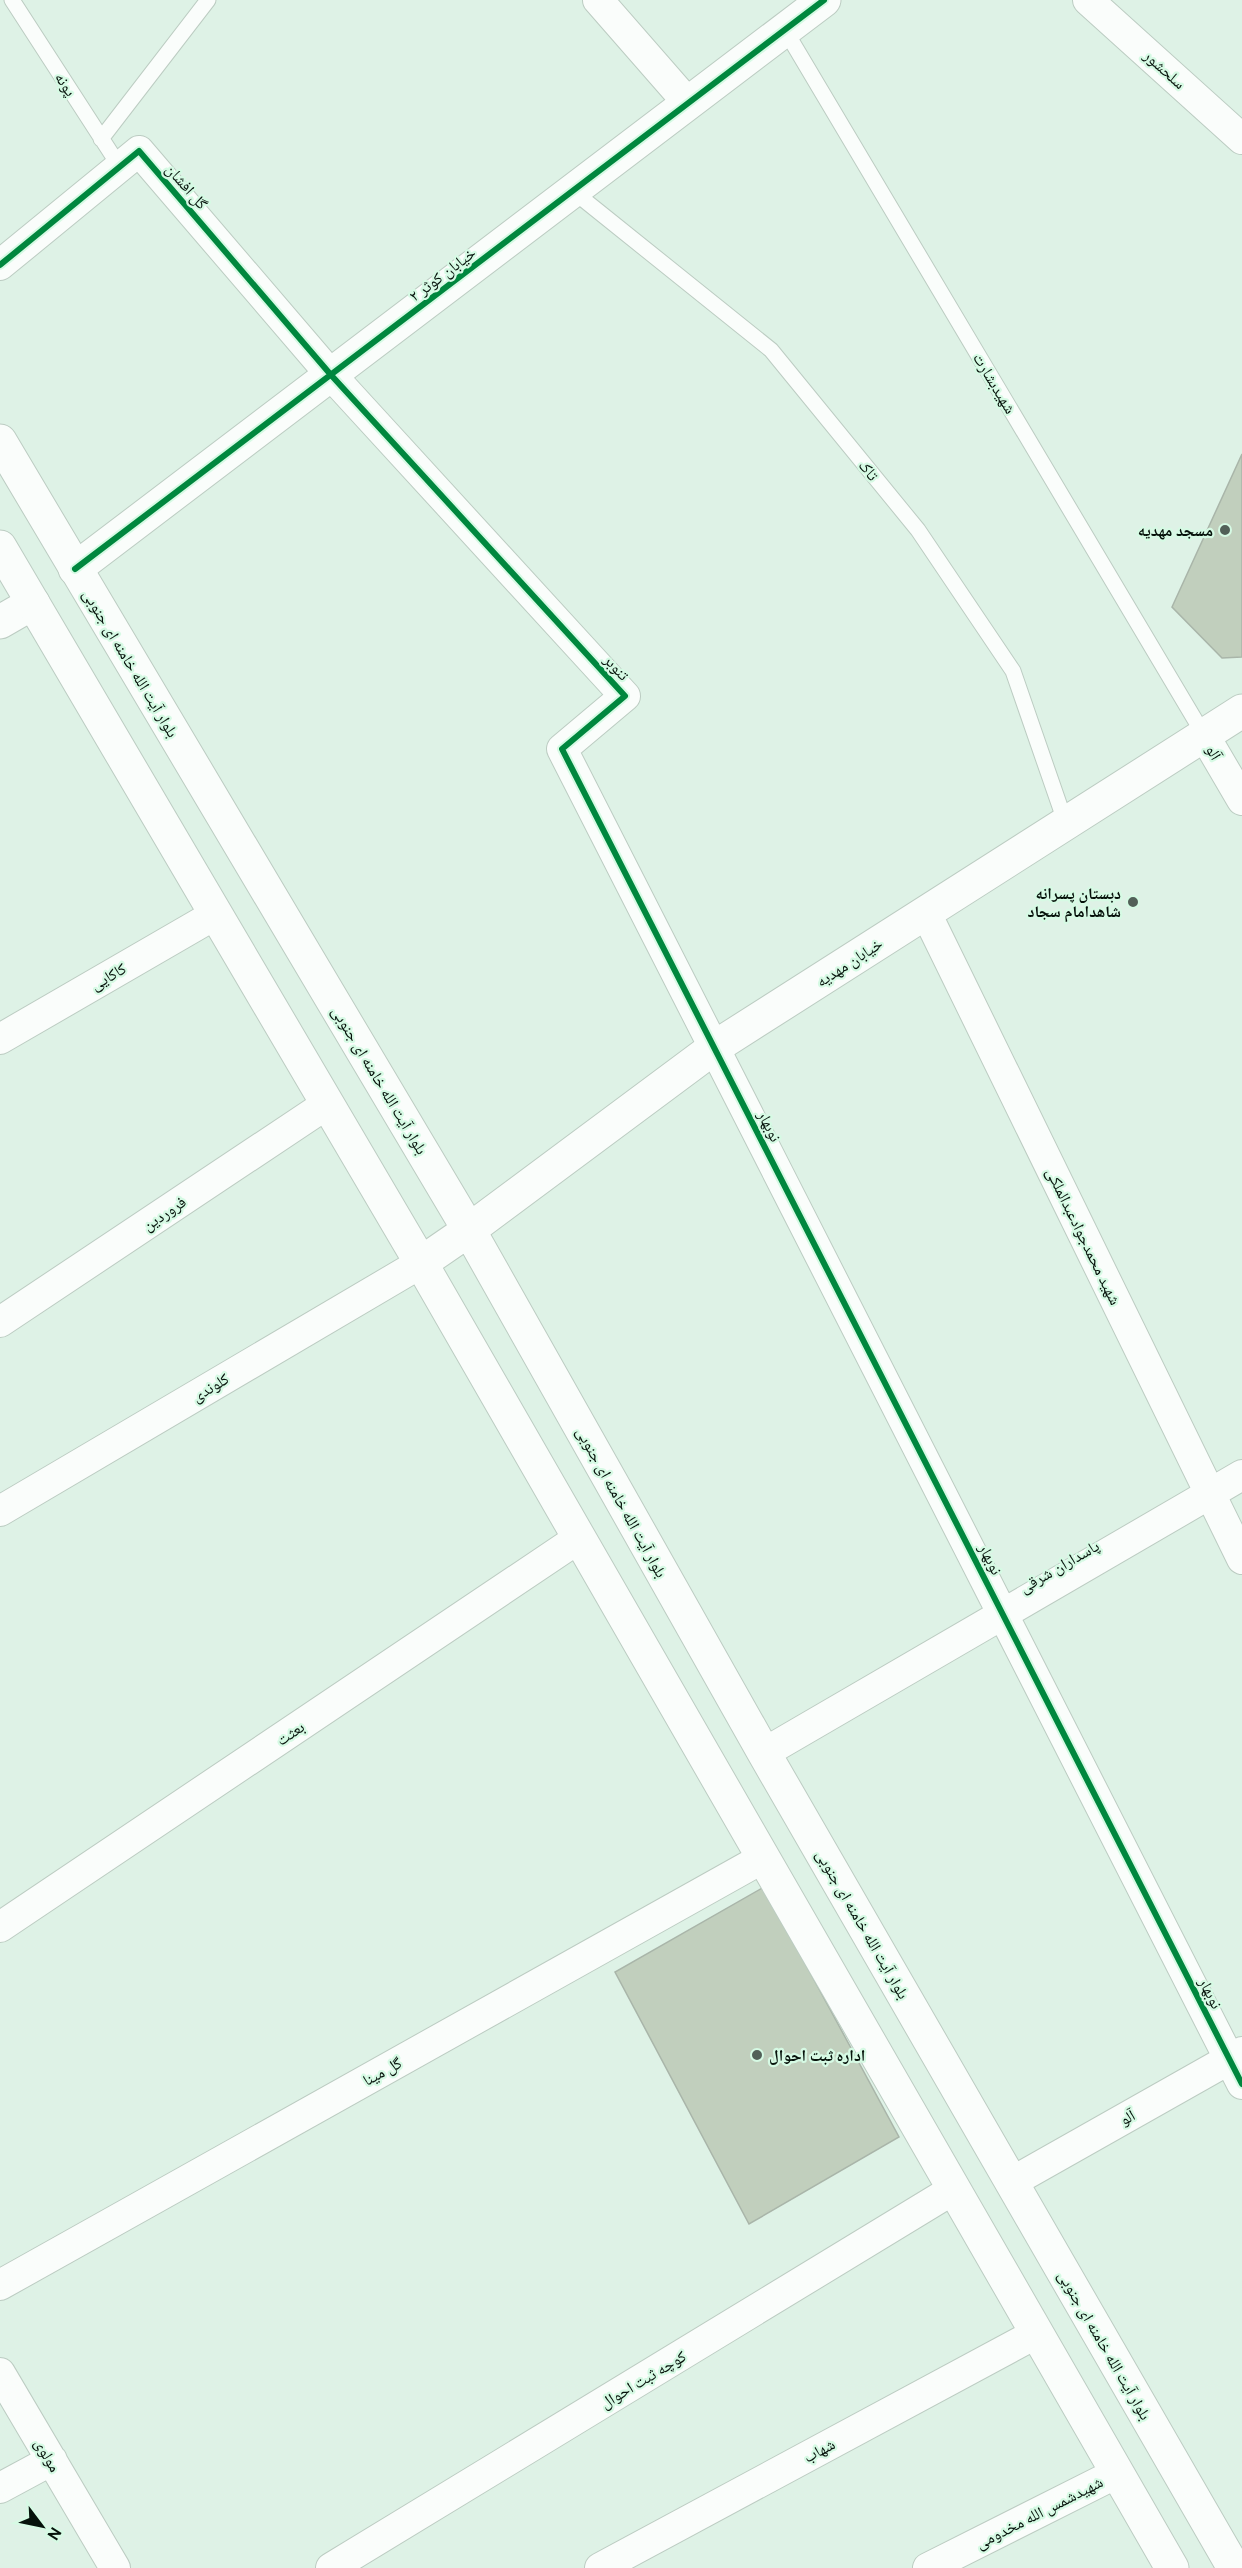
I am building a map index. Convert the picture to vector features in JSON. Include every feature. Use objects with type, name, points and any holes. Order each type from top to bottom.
[{"type":"main road","name":"خیابان کوثر ۲","points":[[75,569],[824,0]]},
{"type":"main road","name":"بلوار آیت الله خامنه ای جنوبی","points":[[0,441],[469,1230],[764,1753],[1234,2568]]},
{"type":"main road","points":[[0,547],[421,1263],[1172,2568]]},
{"type":"main road","points":[[0,622],[33,603]]},
{"type":"main road","name":"خیابان مهدیه","points":[[421,1263],[469,1230],[715,1047],[1242,711]]},
{"type":"street","points":[[598,0],[688,104]]},
{"type":"street","name":"سلحشور","points":[[1088,0],[1242,139]]},
{"type":"street","name":"گل افشان","points":[[0,265],[140,151],[331,375]]},
{"type":"street","name":"تنوبر","points":[[331,375],[625,696],[562,749],[715,1047]]},
{"type":"street","name":"آلو","points":[[1204,735],[1242,800]]},
{"type":"street","name":"شهید محمدجوادعبدالملکی","points":[[926,913],[1242,1559]]},
{"type":"street","name":"کاکایی","points":[[0,1039],[216,914]]},
{"type":"street","name":"نوبهار","points":[[715,1047],[1003,1614],[1238,2065]]},
{"type":"street","name":"فروردین","points":[[0,1323],[327,1104]]},
{"type":"street","name":"کلوندی","points":[[0,1511],[421,1263]]},
{"type":"street","name":"پاسداران شرقی","points":[[764,1753],[1242,1475]]},
{"type":"street","name":"بعثت","points":[[0,1927],[579,1538]]},
{"type":"street","name":"گل مینا","points":[[0,2285],[763,1858]]},
{"type":"street","name":"آلو","points":[[1012,2182],[1238,2065]]},
{"type":"street","name":"کوچه ثبت احوال","points":[[331,2568],[954,2189]]},
{"type":"street","name":"شهاب","points":[[600,2568],[1037,2333]]},
{"type":"street","name":"مولوی","points":[[0,2373],[115,2568]]},
{"type":"street","points":[[0,2488],[52,2460]]},
{"type":"street","name":"شهیدشمس الله مخدومی","points":[[928,2568],[1117,2473]]},
{"type":"lane","name":"پونه","points":[[12,0],[120,168]]},
{"type":"lane","points":[[101,139],[208,0]]},
{"type":"lane","name":"شهیدبشارت","points":[[785,30],[1204,735]]},
{"type":"lane","name":"تاک","points":[[573,191],[771,350],[918,530],[1013,671],[1066,824]]},
{"type":"building","name":"مسجد مهدیه","points":[[1242,454],[1242,657],[1222,658],[1172,607]]},
{"type":"building","name":"اداره ثبت احوال","points":[[764,1887],[899,2137],[749,2224],[615,1972]]},
{"type":"cycle path","points":[[75,569],[824,0]]},
{"type":"cycle path","points":[[0,265],[139,151],[331,375],[625,696],[562,749],[1242,2084]]},
{"type":"place","name":"مسجد مهدیه","points":[[1225,530]]},
{"type":"place","name":"دبستان پسرانه شاهدامام سجاد","points":[[1133,902]]},
{"type":"place","name":"اداره ثبت احوال","points":[[757,2055]]}]
